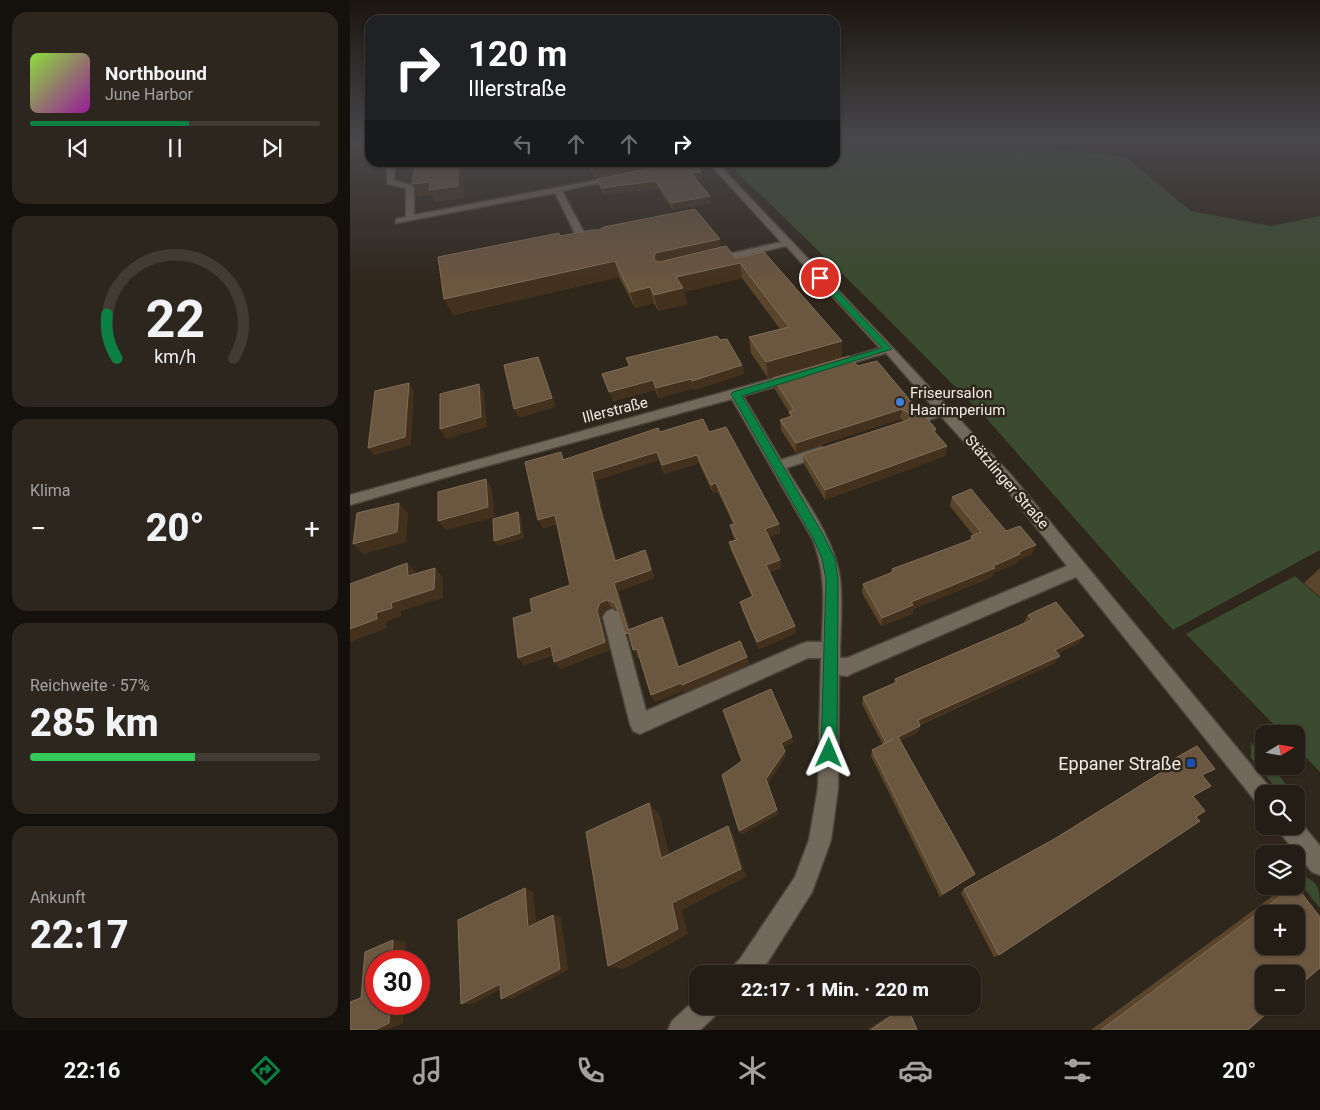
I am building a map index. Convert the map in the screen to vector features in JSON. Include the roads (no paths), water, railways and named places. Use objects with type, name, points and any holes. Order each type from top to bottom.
[{"type":"street","points":[[410,188],[410,218]]},
{"type":"street","points":[[399,220],[562,188]]},
{"type":"street","name":"Stätzlinger Straße","points":[[735,188],[888,349],[1007,480],[1255,785]]},
{"type":"street","points":[[557,189],[583,239],[603,240]]},
{"type":"street","points":[[707,262],[787,243]]},
{"type":"street","points":[[821,369],[888,349]]},
{"type":"street","name":"Illerstraße","points":[[350,500],[439,472],[802,375]]},
{"type":"street","points":[[736,394],[820,539],[828,559],[832,579],[828,788],[820,840],[804,884],[751,965]]},
{"type":"street","points":[[917,420],[944,410]]},
{"type":"street","points":[[778,466],[836,447]]},
{"type":"street","points":[[612,617],[640,724],[807,650],[848,667],[1079,568]]},
{"type":"street","points":[[1296,835],[1320,864]]},
{"type":"street","points":[[681,1030],[697,1015]]},
{"type":"place","name":"Friseursalon Haarimperium","points":[[900,402]]},
{"type":"place","name":"Eppaner Straße","points":[[1191,763]]}]
